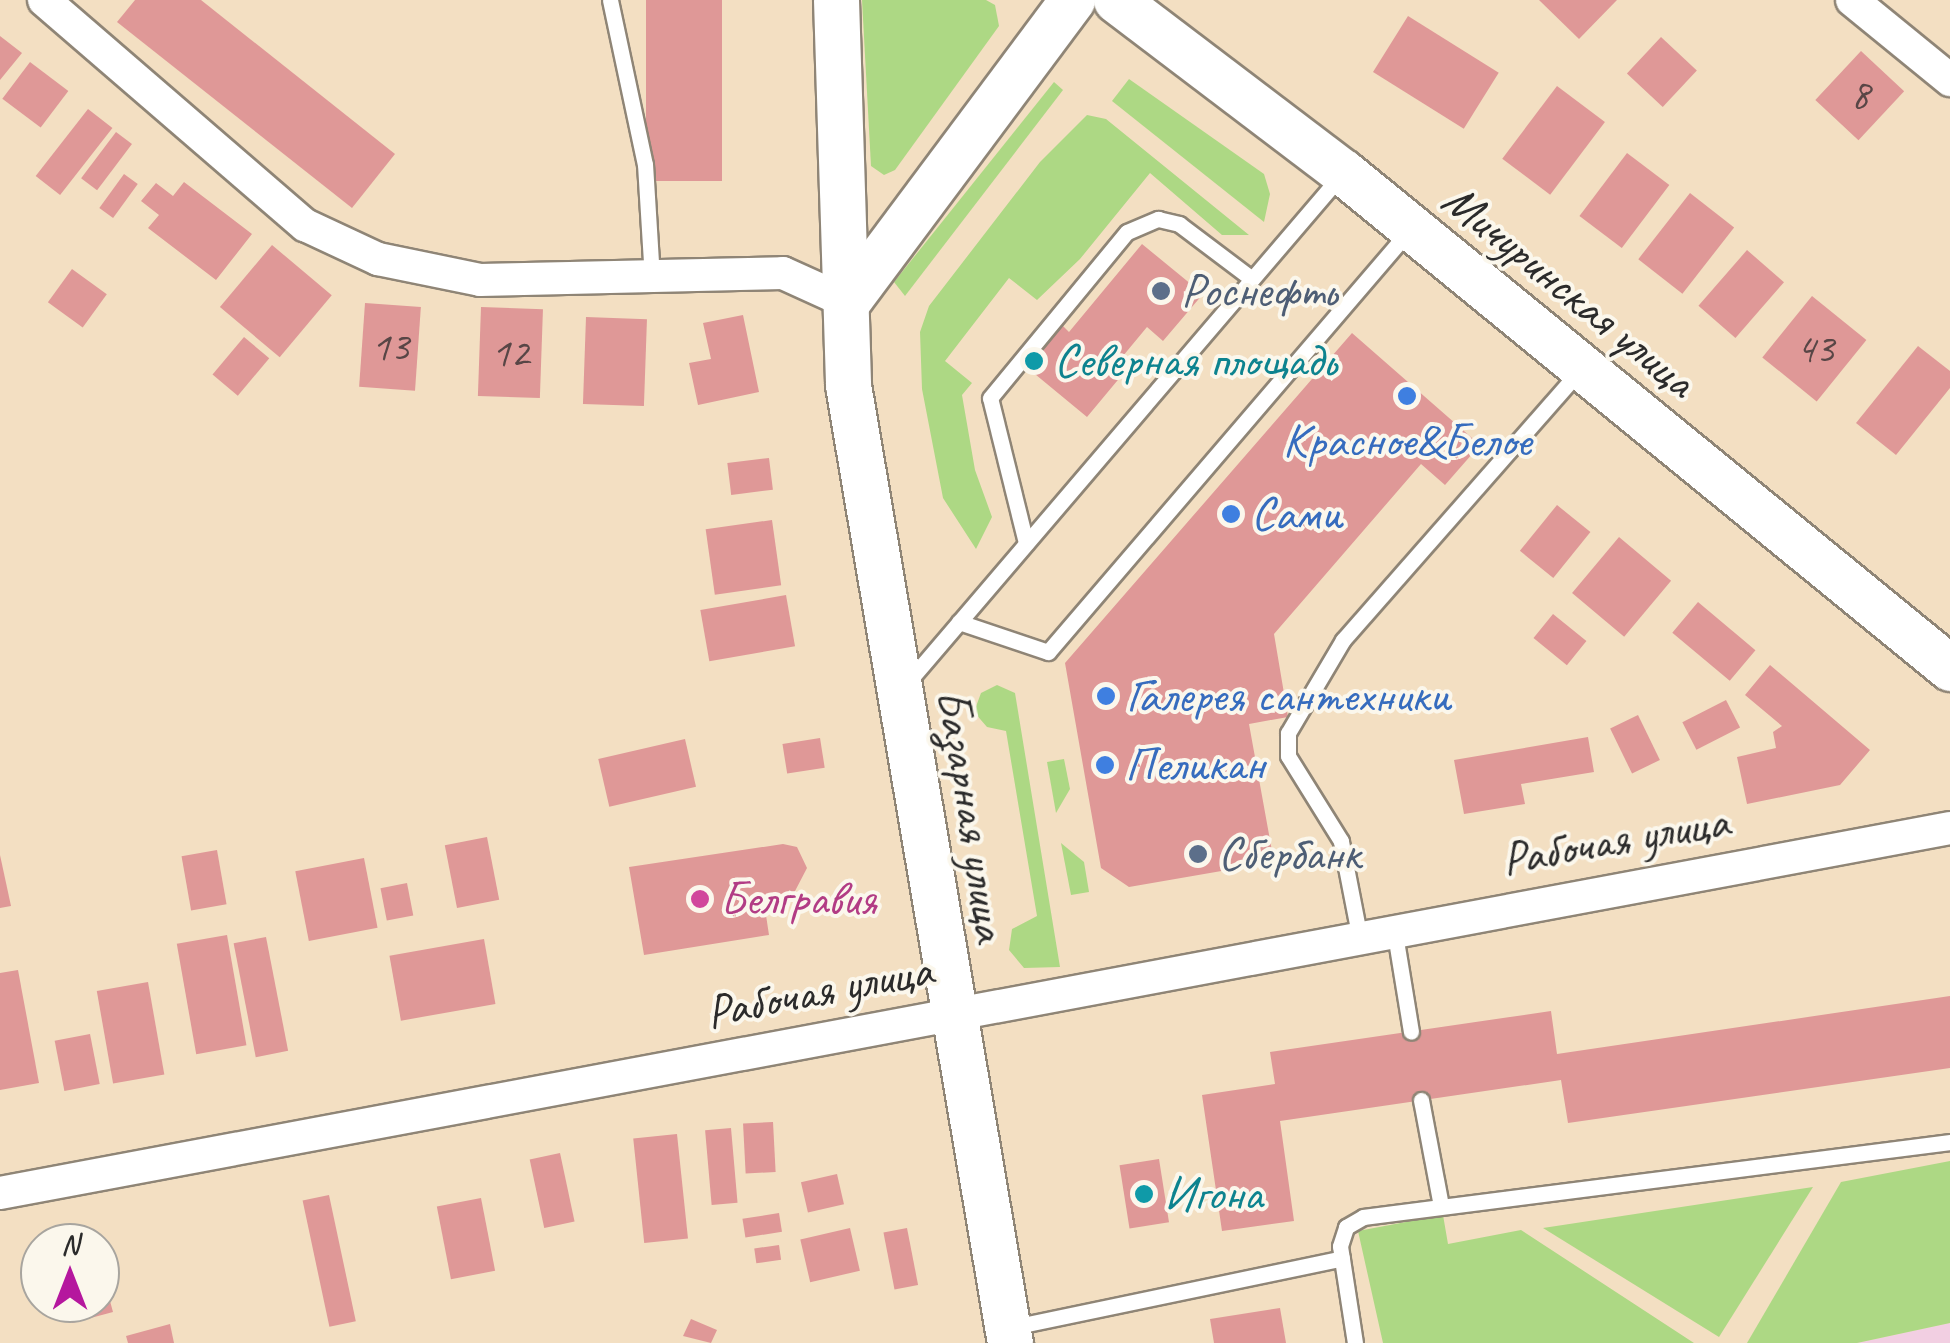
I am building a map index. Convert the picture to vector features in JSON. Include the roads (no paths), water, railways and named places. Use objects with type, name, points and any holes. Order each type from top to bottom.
[{"type":"main road","name":"Базарная улица","points":[[836,0],[848,385],[1008,1335]]},
{"type":"main road","points":[[848,302],[1072,0]]},
{"type":"main road","name":"Мичуринская улица","points":[[1116,0],[1343,172],[1950,668]]},
{"type":"street","points":[[44,0],[305,225],[378,259],[480,280],[783,273],[848,302]]},
{"type":"street","points":[[1852,0],[1950,80]]},
{"type":"street","name":"Рабочая улица","points":[[0,1192],[1360,934],[1950,828]]},
{"type":"lane","points":[[610,0],[645,164],[652,277]]},
{"type":"lane","points":[[899,692],[1343,172]]},
{"type":"lane","points":[[1026,543],[990,398],[1127,232],[1147,220],[1169,220],[1252,279]]},
{"type":"lane","points":[[960,622],[1048,652],[1411,228]]},
{"type":"lane","points":[[1360,934],[1341,841],[1288,756],[1288,734],[1343,640],[1582,368]]},
{"type":"lane","points":[[1394,928],[1411,1032]]},
{"type":"lane","points":[[1421,1100],[1442,1206]]},
{"type":"lane","points":[[1355,1343],[1341,1236],[1354,1220],[1950,1142]]},
{"type":"lane","points":[[1008,1335],[1342,1258]]},
{"type":"place","name":"Роснефть","points":[[1161,291]]},
{"type":"place","name":"Северная площадь","points":[[1034,361]]},
{"type":"place","name":"Красное&Белое","points":[[1407,396]]},
{"type":"place","name":"Сами","points":[[1231,514]]},
{"type":"place","name":"Галерея сантехники","points":[[1106,696]]},
{"type":"place","name":"Пеликан","points":[[1105,765]]},
{"type":"place","name":"Сбербанк","points":[[1198,854]]},
{"type":"place","name":"Белгравия","points":[[700,899]]},
{"type":"place","name":"Игона","points":[[1144,1194]]}]
